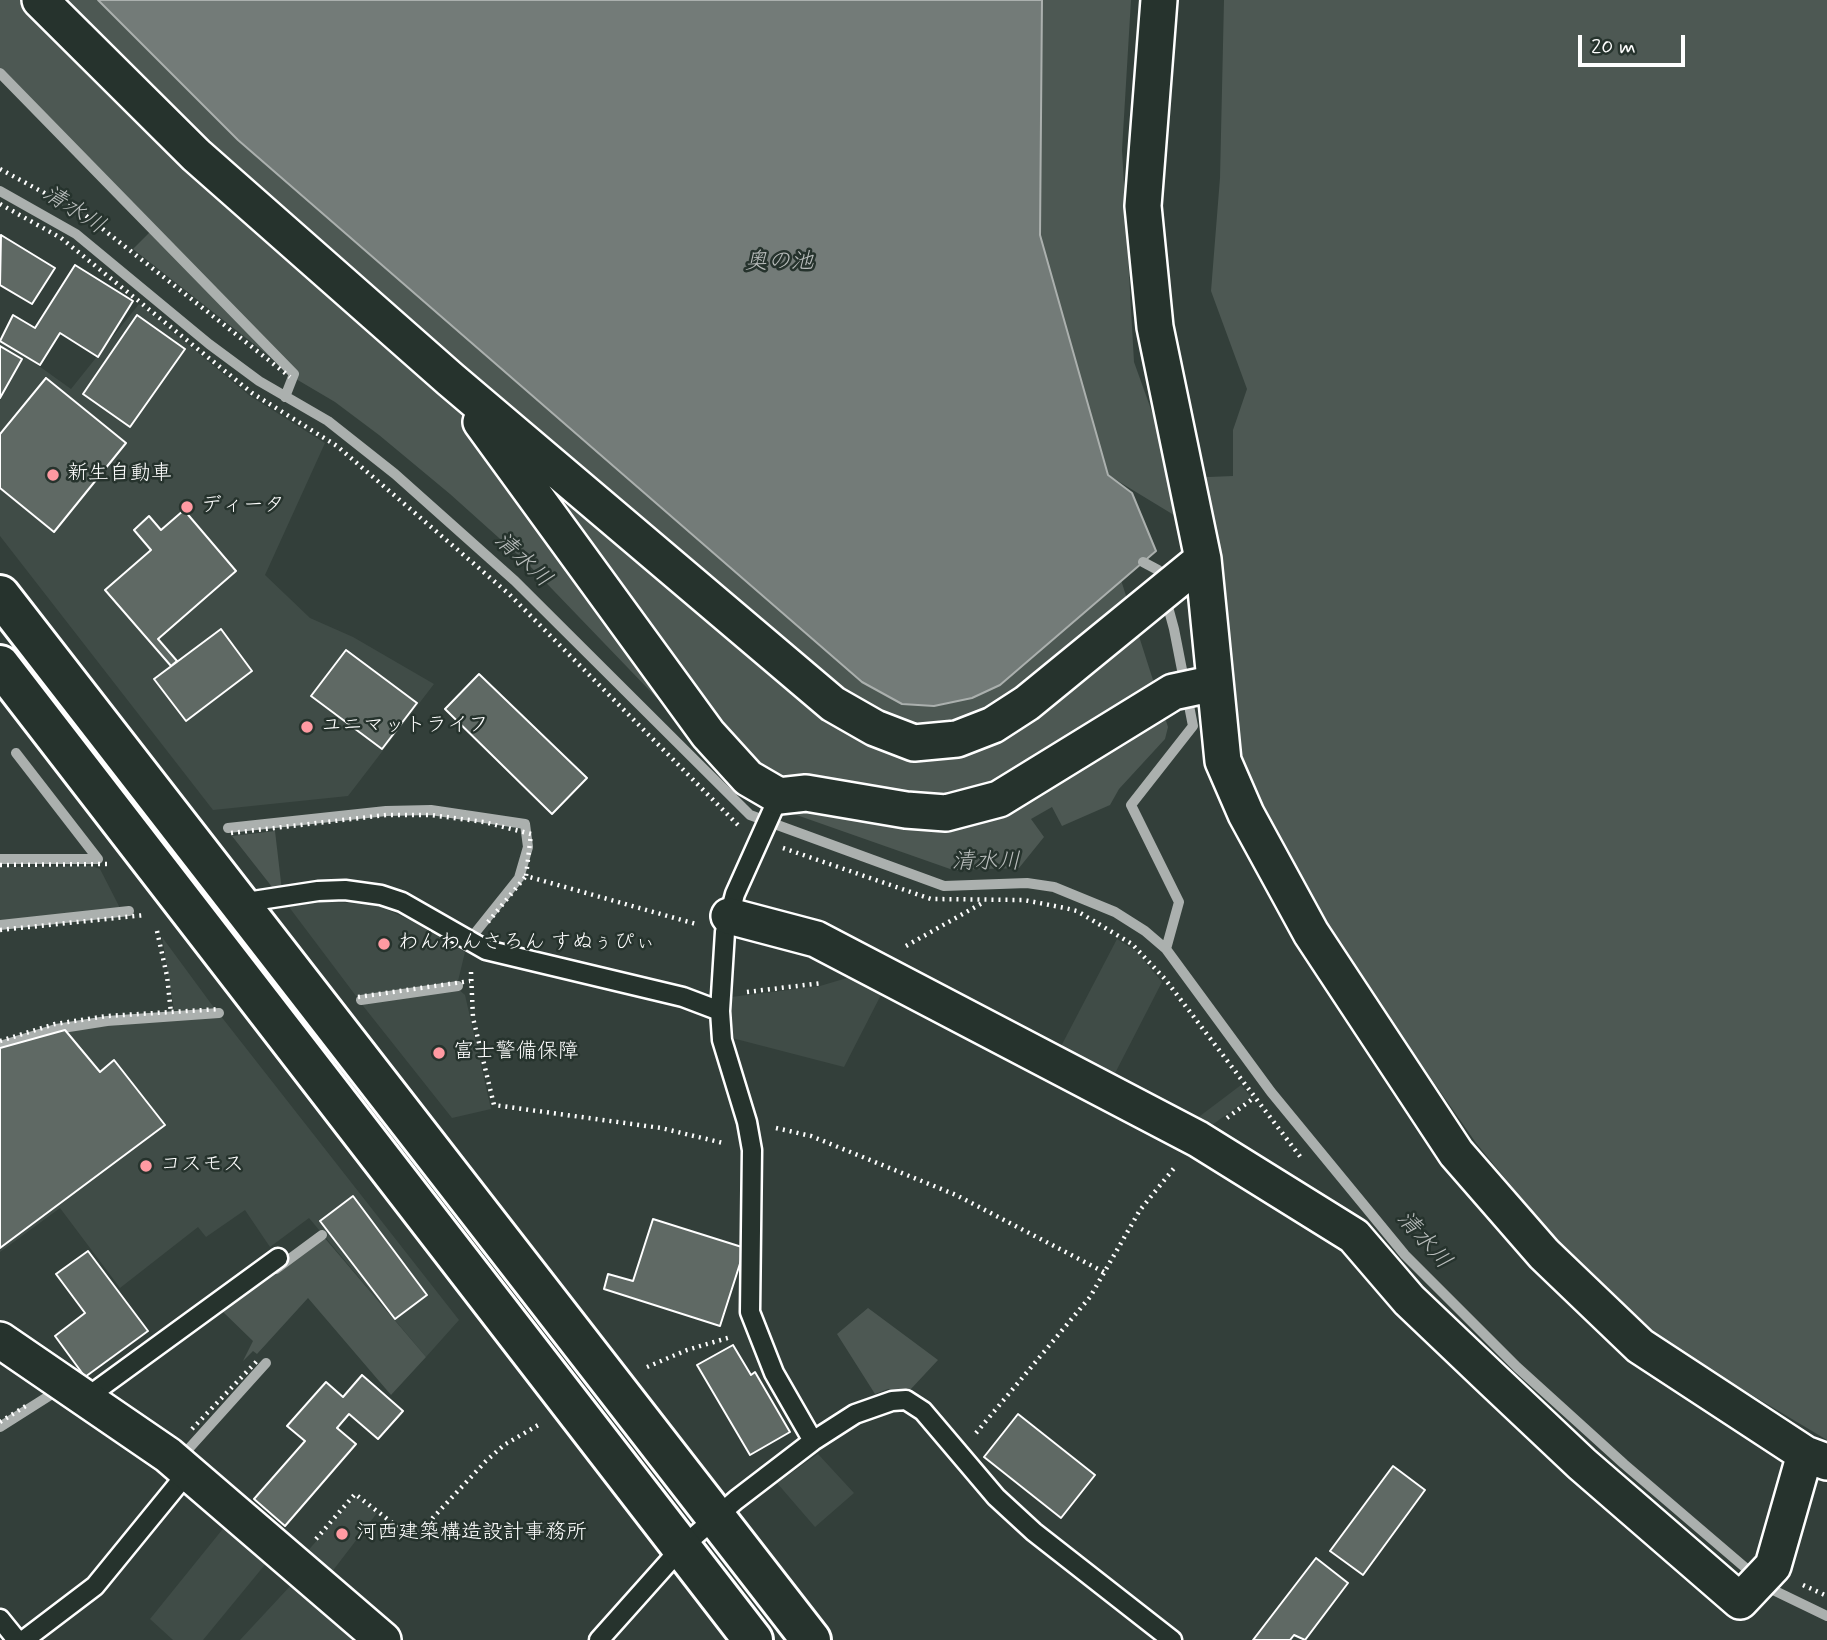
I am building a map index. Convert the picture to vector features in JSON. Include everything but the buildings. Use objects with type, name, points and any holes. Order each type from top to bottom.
[{"type":"street","points":[[40,0],[196,155],[450,379],[833,704],[875,728],[914,743],[957,739],[993,724],[1027,703],[1203,559]]},
{"type":"street","points":[[727,924],[816,939],[1198,1139],[1354,1236],[1409,1300],[1522,1408],[1740,1601],[1773,1566],[1816,1458],[1640,1346],[1544,1254],[1456,1153],[1311,933],[1246,814],[1223,761],[1198,686],[1203,559],[1155,327],[1143,206],[1159,0]]},
{"type":"street","points":[[450,379],[708,734],[748,778],[777,803],[806,793],[906,810],[946,813],[999,799],[1198,686]]},
{"type":"street","points":[[0,595],[811,1640]]},
{"type":"street","points":[[0,665],[753,1640]]},
{"type":"street","points":[[0,1340],[178,1464],[383,1640]]},
{"type":"lane","points":[[777,803],[759,837],[727,924],[720,1011],[722,1040],[747,1122],[752,1150],[748,1294],[755,1331],[774,1373],[813,1441]]},
{"type":"lane","points":[[240,903],[318,891],[345,890],[381,894],[412,907],[474,944],[556,968],[683,997],[720,1011]]},
{"type":"lane","points":[[86,1398],[278,1258]]},
{"type":"lane","points":[[599,1640],[682,1547],[717,1516],[813,1441],[877,1405],[906,1400],[923,1411],[996,1497],[1034,1532],[1172,1640]]},
{"type":"lane","points":[[24,1640],[95,1586],[178,1464]]},
{"type":"lane","points":[[0,1619],[18,1640]]},
{"type":"path","points":[[0,169],[85,215],[290,377]]},
{"type":"path","points":[[0,204],[61,238],[252,393],[337,446],[509,594],[736,823],[759,837],[931,899],[1024,900],[1077,911],[1139,950],[1165,979],[1310,1169]]},
{"type":"path","points":[[219,834],[386,815],[431,815],[484,822],[531,834],[526,876],[474,944],[470,981],[473,1018],[494,1105],[661,1128],[752,1150]]},
{"type":"path","points":[[0,864],[115,864]]},
{"type":"path","points":[[526,876],[727,924]]},
{"type":"path","points":[[0,930],[154,914]]},
{"type":"path","points":[[155,923],[167,976],[171,1013]]},
{"type":"path","points":[[346,999],[470,981]]},
{"type":"path","points":[[0,1041],[55,1024],[107,1016],[229,1009]]},
{"type":"path","points":[[958,1455],[1090,1297],[1140,1210],[1198,1139],[1255,1097]]},
{"type":"path","points":[[747,1122],[811,1136],[956,1195],[1104,1272]]},
{"type":"path","points":[[635,1373],[687,1350],[755,1331]]},
{"type":"path","points":[[178,1464],[257,1361]]},
{"type":"path","points":[[295,1563],[355,1494],[412,1539],[495,1453],[548,1419]]},
{"type":"shaded area","points":[[0,0],[98,0],[238,140],[1000,685],[1121,580],[1168,727],[1165,739],[1119,789],[1110,805],[1062,826],[1052,807],[1031,819],[1044,837],[1019,868],[953,870],[788,812],[729,773],[528,564],[450,494],[335,402],[296,379],[297,373],[0,70]]},
{"type":"shaded area","points":[[1042,0],[1131,0],[1122,150],[1134,362],[1175,476],[1209,477],[1233,476],[1233,430],[1247,389],[1211,291],[1220,178],[1224,0],[1827,0],[1827,1440],[1650,1334],[1560,1245],[1476,1143],[1327,929],[1259,815],[1238,762],[1238,712],[1215,540],[1108,475],[1040,235]]},
{"type":"shaded area","points":[[150,232],[293,375],[133,249]]},
{"type":"shaded area","points":[[139,304],[250,396],[325,443],[265,575],[310,618],[353,637],[434,684],[348,796],[213,810],[0,536],[0,338],[71,389]]},
{"type":"shaded area","points":[[275,831],[282,891],[276,892],[232,836]]},
{"type":"shaded area","points":[[92,866],[100,869],[121,910],[0,922],[0,867]]},
{"type":"shaded area","name":"わんわんさろん すぬぅぴぃ","points":[[319,901],[377,905],[412,921],[465,952],[458,981],[356,996],[289,907]]},
{"type":"shaded area","points":[[162,937],[215,1009],[174,1010]]},
{"type":"shaded area","points":[[1117,939],[1136,951],[1162,982],[1111,1081],[1057,1054]]},
{"type":"shaded area","points":[[857,975],[884,989],[844,1067],[732,1038],[731,997],[820,986]]},
{"type":"shaded area","name":"富士警備保障","points":[[457,988],[465,995],[491,1109],[452,1118],[360,1002]]},
{"type":"shaded area","name":"コスモス","points":[[220,1015],[459,1320],[426,1357],[309,1218],[270,1247],[245,1210],[206,1237],[198,1227],[120,1288],[60,1208],[0,1252],[0,1048],[56,1031]]},
{"type":"shaded area","points":[[1241,1085],[1251,1097],[1205,1130],[1196,1119]]},
{"type":"shaded area","points":[[323,1236],[426,1357],[391,1395],[308,1298],[257,1354],[253,1351],[243,1361],[253,1341],[221,1310]]},
{"type":"shaded area","points":[[868,1308],[938,1360],[910,1390],[888,1389],[875,1394],[837,1334]]},
{"type":"shaded area","points":[[818,1454],[854,1493],[815,1527],[777,1483]]},
{"type":"shaded area","name":"河西建築構造設計事務所","points":[[356,1496],[377,1513],[328,1577],[305,1554]]},
{"type":"shaded area","points":[[226,1525],[268,1561],[203,1640],[173,1640],[150,1619]]},
{"type":"shaded area","points":[[293,1583],[356,1640],[240,1640]]},
{"type":"water","name":"奥の池","points":[[98,0],[1042,0],[1040,235],[1108,475],[1132,493],[1156,551],[1000,685],[972,698],[934,706],[902,704],[862,682],[238,140]]},
{"type":"waterway","points":[[0,73],[294,374],[285,397]]},
{"type":"waterway","name":"清水川","points":[[0,191],[76,234],[209,344],[259,381],[328,421],[395,474],[515,581],[750,815],[944,886],[1027,883],[1054,887],[1115,912],[1145,931],[1166,949],[1271,1092],[1405,1255],[1517,1367],[1624,1464],[1769,1588],[1827,1616]]},
{"type":"waterway","points":[[1143,562],[1158,570],[1174,629],[1193,726],[1131,805],[1179,902],[1166,949]]},
{"type":"waterway","points":[[16,753],[98,859]]},
{"type":"waterway","points":[[228,828],[386,811],[431,810],[525,824],[528,847],[519,878],[471,938]]},
{"type":"waterway","points":[[0,859],[98,859]]},
{"type":"waterway","points":[[0,925],[129,911]]},
{"type":"waterway","points":[[361,1000],[458,986]]},
{"type":"waterway","points":[[0,1046],[56,1029],[107,1021],[219,1013]]},
{"type":"waterway","points":[[276,1269],[322,1235]]},
{"type":"waterway","points":[[184,1454],[266,1363]]},
{"type":"waterway","points":[[0,1427],[52,1394]]},
{"type":"place","name":"新生自動車","points":[[53,475]]},
{"type":"place","name":"ディータ","points":[[187,507]]},
{"type":"place","name":"ユニマットライフ","points":[[307,727]]},
{"type":"place","name":"わんわんさろん すぬぅぴぃ","points":[[384,944]]},
{"type":"place","name":"富士警備保障","points":[[439,1053]]},
{"type":"place","name":"コスモス","points":[[146,1166]]},
{"type":"place","name":"河西建築構造設計事務所","points":[[342,1534]]}]
